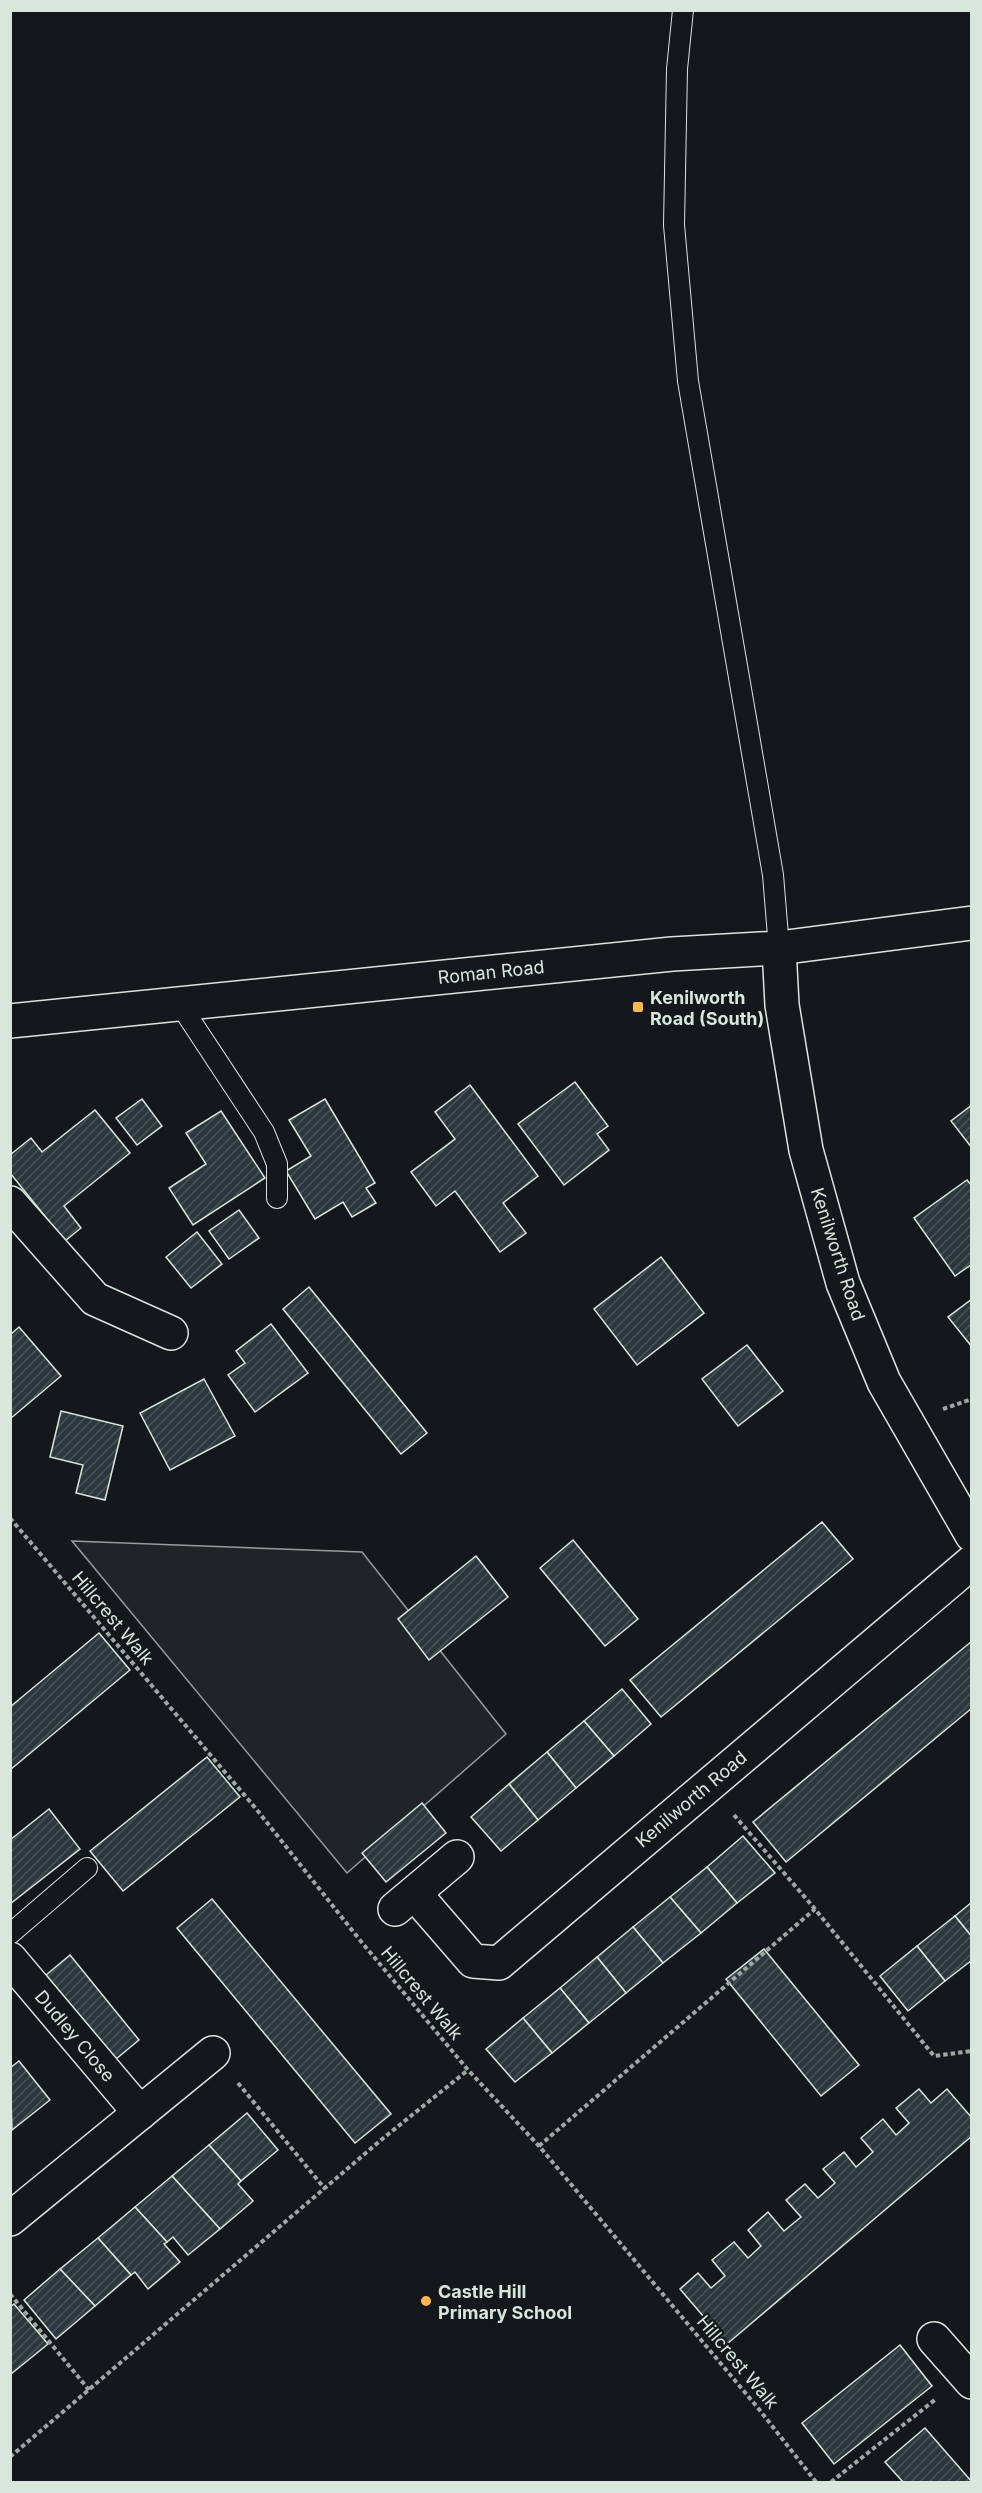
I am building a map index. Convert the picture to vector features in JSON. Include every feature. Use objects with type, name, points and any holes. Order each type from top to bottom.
[{"type":"street","name":"Roman Road","points":[[10,1021],[660,955],[779,948],[972,923]]},
{"type":"street","name":"Kenilworth Road","points":[[779,948],[782,1005],[806,1150],[843,1283],[884,1382],[972,1535]]},
{"type":"street","points":[[10,1203],[95,1299],[171,1333]]},
{"type":"street","name":"Kenilworth Road","points":[[457,1857],[405,1901],[473,1961],[499,1963],[972,1562]]},
{"type":"street","name":"Dudley Close","points":[[10,1959],[140,2113]]},
{"type":"street","points":[[10,2218],[213,2053]]},
{"type":"street","points":[[934,2338],[969,2378]]},
{"type":"lane","points":[[683,10],[677,69],[674,225],[688,381],[773,875],[779,948]]},
{"type":"lane","points":[[179,1003],[264,1132],[277,1164],[277,1198]]},
{"type":"lane","points":[[10,1934],[87,1868]]},
{"type":"path","points":[[940,1410],[972,1400]]},
{"type":"path","name":"Hillcrest Walk","points":[[10,1518],[257,1810],[359,1939],[468,2070],[538,2146],[758,2408],[816,2482]]},
{"type":"path","points":[[708,1785],[815,1908],[934,2056],[972,2051]]},
{"type":"path","points":[[538,2146],[815,1908]]},
{"type":"path","points":[[213,2053],[325,2189]]},
{"type":"path","points":[[10,2457],[468,2070]]},
{"type":"path","points":[[10,2294],[89,2390]]},
{"type":"path","points":[[831,2482],[969,2378]]},
{"type":"shaded area","points":[[72,1541],[362,1552],[506,1734],[347,1873]]},
{"type":"building","points":[[575,1082],[608,1126],[597,1134],[609,1150],[564,1185],[518,1124]]},
{"type":"building","points":[[470,1085],[538,1176],[503,1203],[526,1233],[500,1252],[455,1191],[436,1206],[411,1172],[455,1139],[435,1112]]},
{"type":"building","points":[[142,1099],[162,1126],[137,1145],[116,1118]]},
{"type":"building","points":[[325,1099],[375,1183],[366,1188],[376,1203],[352,1217],[343,1202],[315,1219],[286,1171],[311,1156],[289,1120]]},
{"type":"building","points":[[972,1105],[972,1148],[951,1121]]},
{"type":"building","points":[[95,1110],[130,1153],[64,1206],[81,1228],[65,1241],[10,1173],[10,1155],[31,1138],[42,1152]]},
{"type":"building","points":[[221,1111],[265,1178],[193,1225],[169,1188],[206,1164],[186,1133]]},
{"type":"building","points":[[967,1180],[972,1186],[972,1264],[955,1276],[914,1218]]},
{"type":"building","points":[[239,1210],[259,1238],[229,1259],[209,1231]]},
{"type":"building","points":[[197,1232],[222,1264],[191,1288],[166,1257]]},
{"type":"building","points":[[661,1257],[704,1313],[637,1365],[594,1309]]},
{"type":"building","points":[[309,1287],[427,1433],[401,1454],[283,1309]]},
{"type":"building","points":[[972,1299],[972,1347],[948,1317]]},
{"type":"building","points":[[271,1324],[308,1373],[255,1412],[228,1375],[245,1363],[236,1351]]},
{"type":"building","points":[[19,1327],[61,1376],[10,1419],[10,1335]]},
{"type":"building","points":[[747,1345],[783,1391],[738,1426],[702,1379]]},
{"type":"building","points":[[204,1379],[235,1436],[170,1470],[140,1413]]},
{"type":"building","points":[[61,1411],[123,1426],[105,1500],[76,1493],[83,1465],[50,1457]]},
{"type":"building","points":[[822,1522],[853,1559],[661,1717],[630,1680]]},
{"type":"building","points":[[573,1540],[638,1619],[605,1646],[540,1568]]},
{"type":"building","points":[[476,1556],[508,1597],[429,1660],[398,1619]]},
{"type":"building","points":[[99,1633],[130,1670],[10,1770],[10,1707]]},
{"type":"building","points":[[972,1641],[972,1708],[786,1862],[753,1822]]},
{"type":"building","points":[[622,1689],[651,1724],[614,1756],[584,1721]]},
{"type":"building","points":[[584,1721],[614,1756],[576,1788],[547,1752]]},
{"type":"building","points":[[547,1752],[576,1788],[538,1820],[509,1784]]},
{"type":"building","points":[[207,1757],[240,1797],[123,1891],[90,1851]]},
{"type":"building","points":[[509,1784],[538,1820],[501,1851],[471,1817]]},
{"type":"building","points":[[422,1803],[446,1833],[386,1882],[362,1853]]},
{"type":"building","points":[[49,1809],[80,1849],[10,1904],[10,1840]]},
{"type":"building","points":[[743,1836],[775,1873],[737,1903],[707,1867]]},
{"type":"building","points":[[707,1867],[737,1903],[701,1933],[670,1897]]},
{"type":"building","points":[[670,1897],[701,1933],[663,1963],[633,1927]]},
{"type":"building","points":[[212,1899],[391,2114],[355,2143],[177,1928]]},
{"type":"building","points":[[972,1902],[972,1937],[955,1916]]},
{"type":"building","points":[[955,1916],[972,1937],[972,1960],[945,1981],[917,1946]]},
{"type":"building","points":[[633,1927],[663,1963],[626,1993],[597,1957]]},
{"type":"building","points":[[917,1946],[945,1981],[908,2011],[880,1976]]},
{"type":"building","points":[[764,1949],[859,2065],[821,2096],[726,1979]]},
{"type":"building","points":[[70,1955],[139,2040],[116,2059],[46,1975]]},
{"type":"building","points":[[597,1957],[626,1993],[589,2023],[560,1988]]},
{"type":"building","points":[[560,1988],[589,2023],[552,2053],[523,2018]]},
{"type":"building","points":[[523,2018],[552,2053],[515,2082],[486,2049]]},
{"type":"building","points":[[19,2061],[50,2100],[12,2130],[10,2068]]},
{"type":"building","points":[[919,2089],[931,2103],[947,2089],[972,2118],[972,2136],[727,2344],[680,2289],[698,2273],[711,2288],[725,2276],[712,2260],[734,2242],[748,2258],[761,2246],[748,2230],[768,2212],[784,2231],[801,2217],[786,2200],[805,2184],[818,2198],[835,2183],[823,2169],[844,2152],[856,2167],[873,2152],[861,2138],[883,2119],[896,2135],[909,2123],[896,2108]]},
{"type":"building","points":[[247,2113],[278,2150],[241,2181],[209,2145]]},
{"type":"building","points":[[209,2145],[241,2181],[238,2184],[253,2201],[220,2229],[172,2176]]},
{"type":"building","points":[[172,2176],[220,2229],[188,2255],[173,2237],[167,2242],[135,2207]]},
{"type":"building","points":[[135,2207],[167,2242],[164,2244],[180,2262],[148,2289],[135,2272],[131,2275],[98,2238]]},
{"type":"building","points":[[98,2238],[131,2275],[95,2306],[60,2269]]},
{"type":"building","points":[[60,2269],[95,2306],[56,2339],[24,2300]]},
{"type":"building","points":[[14,2304],[48,2344],[11,2374],[10,2307]]},
{"type":"building","points":[[900,2345],[932,2386],[834,2464],[802,2423]]},
{"type":"building","points":[[925,2428],[972,2482],[903,2482],[885,2462]]},
{"type":"place","name":"Kenilworth Road (South)","points":[[638,1007]]},
{"type":"place","name":"Castle Hill Primary School","points":[[426,2301]]}]
